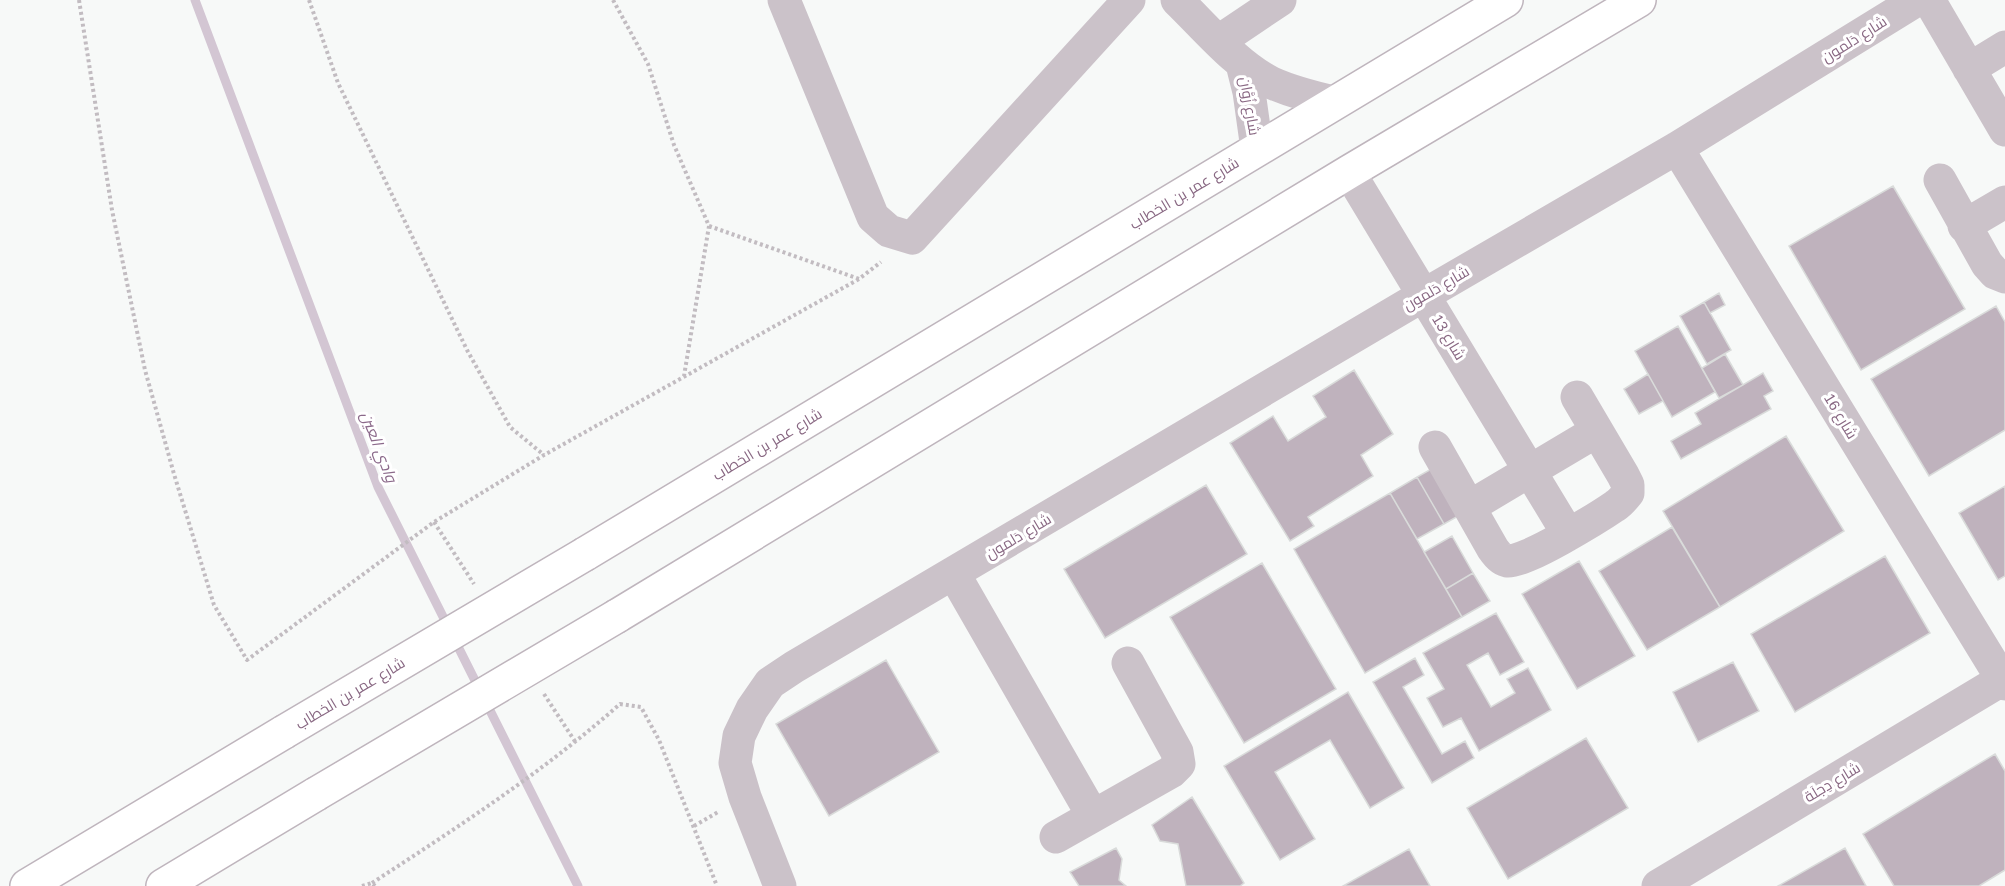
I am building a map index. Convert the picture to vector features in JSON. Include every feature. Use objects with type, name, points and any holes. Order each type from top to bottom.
[{"type":"main road","name":"شارع عمر بن الخطاب","points":[[27,886],[585,554],[1506,0]]},
{"type":"main road","points":[[163,886],[617,616],[1349,172],[1639,0]]},
{"type":"street","points":[[784,0],[873,217],[889,231],[912,238],[1129,0]]},
{"type":"street","name":"شارع زُوَّان","points":[[1177,0],[1242,64],[1270,82],[1301,95],[1334,102]]},
{"type":"street","points":[[1220,41],[1280,0]]},
{"type":"street","name":"شارع دَلمون","points":[[780,886],[745,797],[735,763],[739,735],[752,709],[770,683],[1424,295],[1677,148],[1917,0]]},
{"type":"street","points":[[1929,0],[2005,130]]},
{"type":"street","points":[[1969,69],[2005,47]]},
{"type":"street","name":"شارع زُوَّان","points":[[1242,64],[1257,149]]},
{"type":"street","name":"شارع 16","points":[[1677,148],[2004,681]]},
{"type":"street","name":"شارع 13","points":[[1349,172],[1568,534]]},
{"type":"street","points":[[1940,180],[1987,264],[1995,273],[2005,277]]},
{"type":"street","points":[[1964,226],[2005,202]]},
{"type":"street","points":[[1435,447],[1499,557],[1508,561],[1528,556],[1617,505],[1628,493],[1628,485],[1623,475],[1577,397]]},
{"type":"street","points":[[1469,507],[1597,431]]},
{"type":"street","points":[[954,574],[1094,816]]},
{"type":"street","points":[[1056,837],[1171,772],[1179,764],[1177,752],[1128,663]]},
{"type":"street","name":"شارع دِجلَة","points":[[1658,886],[2004,681]]},
{"type":"path","points":[[78,0],[112,210],[145,370],[214,605],[246,660],[434,522],[544,455],[859,279],[912,238]]},
{"type":"path","points":[[309,0],[338,83],[466,350],[510,427],[544,455]]},
{"type":"path","points":[[613,0],[648,64],[674,145],[709,225],[684,377]]},
{"type":"path","points":[[709,225],[859,279]]},
{"type":"path","points":[[362,886],[374,885],[478,814],[576,743],[620,704],[641,707],[659,740],[717,886]]},
{"type":"building","points":[[1893,186],[1965,309],[1861,370],[1789,246]]},
{"type":"building","points":[[1719,293],[1725,305],[1710,313],[1704,302]]},
{"type":"building","points":[[1704,302],[1731,350],[1707,364],[1680,316]]},
{"type":"building","points":[[1996,306],[2005,322],[2005,430],[1929,476],[1871,379]]},
{"type":"building","points":[[1678,326],[1715,392],[1672,417],[1635,351]]},
{"type":"building","points":[[1725,354],[1743,385],[1719,398],[1702,368]]},
{"type":"building","points":[[1354,370],[1393,434],[1361,455],[1373,476],[1308,517],[1314,526],[1290,541],[1230,443],[1273,416],[1288,441],[1326,417],[1313,396]]},
{"type":"building","points":[[1763,373],[1773,391],[1764,396],[1771,409],[1681,459],[1671,441],[1701,424],[1695,413]]},
{"type":"building","points":[[1648,374],[1663,401],[1639,414],[1624,389]]},
{"type":"building","points":[[1786,436],[1844,531],[1720,607],[1663,511]]},
{"type":"building","points":[[1442,463],[1469,510],[1444,524],[1417,477]]},
{"type":"building","points":[[1417,477],[1444,524],[1417,539],[1390,493]]},
{"type":"building","points":[[1206,485],[1247,554],[1105,638],[1064,569]]},
{"type":"building","points":[[2005,486],[2005,576],[1998,580],[1959,513]]},
{"type":"building","points":[[1390,493],[1462,617],[1365,673],[1294,549]]},
{"type":"building","points":[[1672,527],[1720,607],[1647,650],[1599,571]]},
{"type":"building","points":[[1452,536],[1473,573],[1446,589],[1424,552]]},
{"type":"building","points":[[1885,556],[1930,633],[1795,712],[1751,634]]},
{"type":"building","points":[[1579,561],[1635,656],[1577,689],[1522,594]]},
{"type":"building","points":[[1262,563],[1336,689],[1244,743],[1170,617]]},
{"type":"building","points":[[1473,573],[1490,601],[1462,617],[1446,589]]},
{"type":"building","points":[[1496,613],[1524,662],[1500,675],[1488,653],[1467,665],[1491,707],[1515,693],[1507,679],[1528,668],[1551,710],[1479,751],[1461,718],[1443,727],[1427,698],[1444,689],[1423,653]]},
{"type":"building","points":[[1415,658],[1424,675],[1403,687],[1442,754],[1465,741],[1474,758],[1432,783],[1373,682]]},
{"type":"building","points":[[886,660],[939,752],[829,816],[776,724]]},
{"type":"building","points":[[1733,662],[1759,711],[1698,742],[1673,692]]},
{"type":"building","points":[[1348,692],[1404,788],[1370,808],[1330,740],[1275,772],[1315,839],[1280,860],[1224,766]]},
{"type":"building","points":[[1586,738],[1628,808],[1508,879],[1467,808]]},
{"type":"building","points":[[1995,754],[2005,771],[2005,870],[1979,886],[1894,886],[1863,834]]},
{"type":"building","points":[[1192,797],[1244,883],[1240,886],[1186,886],[1178,844],[1160,841],[1152,825]]},
{"type":"building","points":[[1116,848],[1122,859],[1119,880],[1126,886],[1079,886],[1070,872]]},
{"type":"building","points":[[1845,848],[1866,886],[1778,886]]},
{"type":"building","points":[[1409,849],[1430,886],[1343,886]]},
{"type":"waterway","name":"وادي العين","points":[[195,0],[378,487],[578,886]]}]
